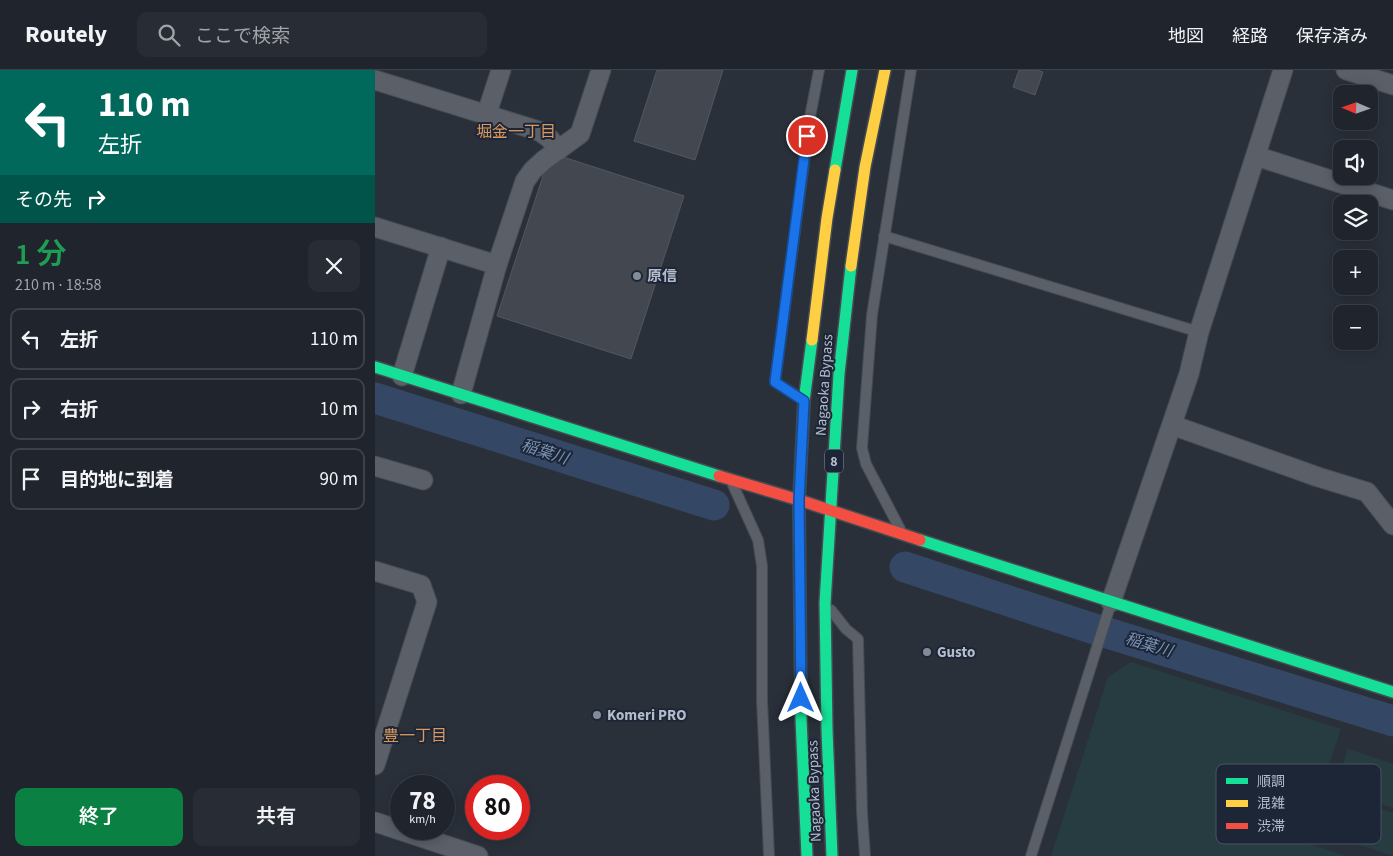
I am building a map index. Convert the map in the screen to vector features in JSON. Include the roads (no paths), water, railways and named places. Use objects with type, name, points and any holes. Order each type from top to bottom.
[{"type":"main road","name":"Nagaoka Bypass","points":[[807,856],[801,718],[799,500],[804,401],[827,218],[851,70]]},
{"type":"main road","name":"Nagaoka Bypass","points":[[832,856],[827,740],[825,603],[839,374],[851,262],[865,167],[885,70]]},
{"type":"main road","points":[[375,367],[799,500],[831,512],[1393,692]]},
{"type":"street","points":[[487,113],[501,70]]},
{"type":"street","points":[[461,394],[497,265],[525,181],[533,170],[581,134],[601,70]]},
{"type":"street","points":[[1111,602],[1173,426],[1189,374],[1199,332],[1283,70]]},
{"type":"street","points":[[1346,70],[1393,85]]},
{"type":"street","points":[[388,78],[539,131],[549,138],[559,150]]},
{"type":"street","points":[[1256,156],[1393,200]]},
{"type":"street","points":[[375,227],[497,265]]},
{"type":"street","points":[[402,376],[441,247]]},
{"type":"street","points":[[1173,426],[1318,477],[1367,492],[1393,525]]},
{"type":"street","points":[[375,466],[423,480]]},
{"type":"street","points":[[375,571],[421,585],[427,602],[382,720],[375,765]]},
{"type":"street","points":[[375,822],[478,856]]},
{"type":"lane","points":[[804,401],[775,382],[810,117],[819,70]]},
{"type":"lane","points":[[903,535],[866,464],[862,448],[872,315],[911,70]]},
{"type":"lane","points":[[884,236],[1199,332]]},
{"type":"lane","points":[[731,480],[758,540],[762,566],[762,700],[769,856]]},
{"type":"lane","points":[[1031,856],[1111,602]]},
{"type":"lane","points":[[825,603],[846,629],[857,639],[861,802],[865,856]]},
{"type":"waterway","name":"稲葉川","points":[[375,398],[714,505]]},
{"type":"waterway","name":"稲葉川","points":[[905,567],[1085,626],[1393,721]]},
{"type":"place","name":"原信","points":[[637,276]]},
{"type":"place","name":"Gusto","points":[[927,652]]},
{"type":"place","name":"Komeri PRO","points":[[597,715]]},
{"type":"district","name":"堀金一丁目","points":[[516,131]]},
{"type":"district","name":"豊一丁目","points":[[415,735]]}]
